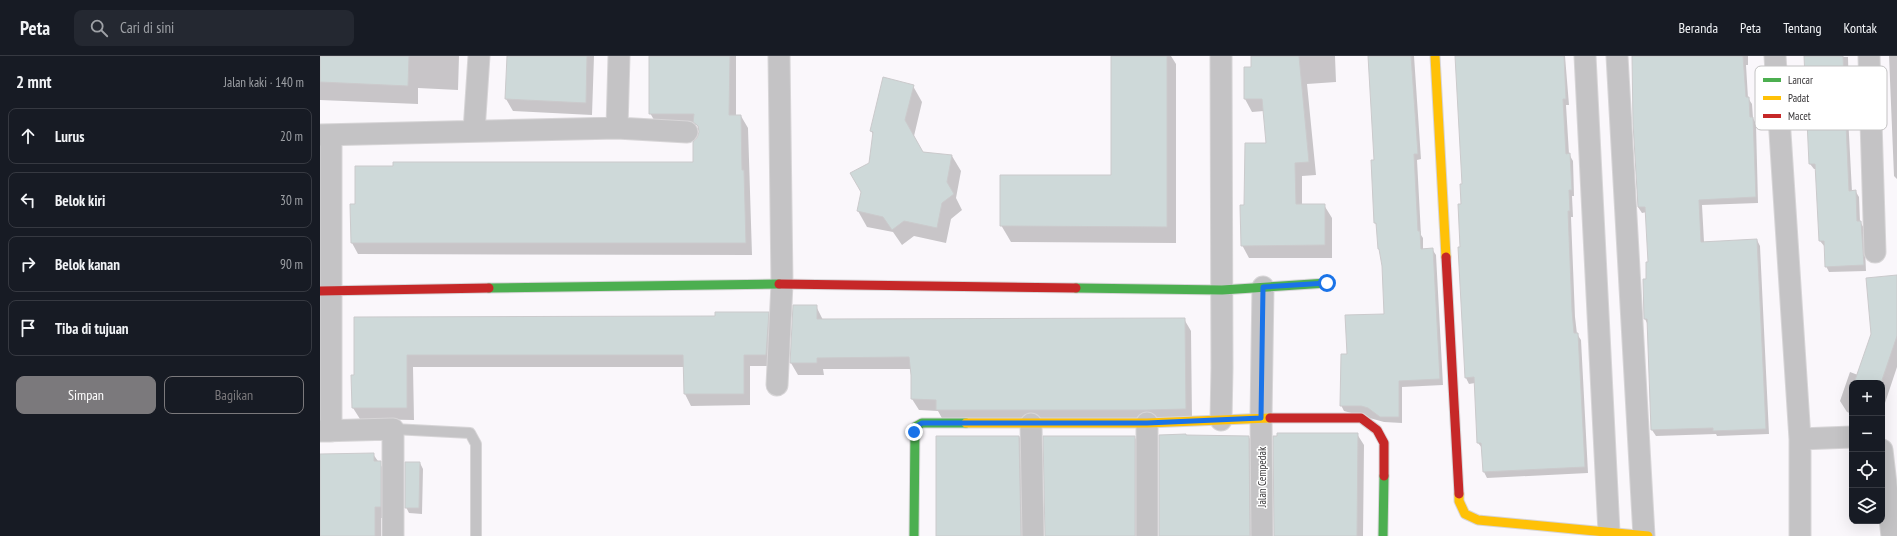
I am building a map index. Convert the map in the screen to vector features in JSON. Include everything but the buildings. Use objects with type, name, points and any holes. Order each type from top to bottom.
[{"type":"street","points":[[474,131],[479,56]]},
{"type":"street","points":[[617,128],[619,56]]},
{"type":"street","points":[[777,385],[782,284],[779,56]]},
{"type":"street","points":[[1221,56],[1221,420]]},
{"type":"street","points":[[1435,56],[1459,501],[1465,514],[1478,520],[1648,536]]},
{"type":"street","points":[[1585,56],[1609,532]]},
{"type":"street","points":[[1617,56],[1644,536]]},
{"type":"street","points":[[1775,56],[1776,66]]},
{"type":"street","points":[[1869,56],[1869,66]]},
{"type":"street","points":[[393,536],[393,429],[325,431],[326,135],[617,128],[687,132]]},
{"type":"street","points":[[1780,130],[1800,439],[1800,536]]},
{"type":"street","points":[[1871,130],[1875,252]]},
{"type":"street","points":[[1594,233],[1627,232]]},
{"type":"street","points":[[326,291],[782,284],[1222,290],[1327,283]]},
{"type":"street","name":"Jalan Cempedak","points":[[1262,536],[1261,418],[1263,287]]},
{"type":"street","points":[[914,536],[914,432],[915,427],[922,423],[1147,423],[1261,418],[1361,418],[1377,430],[1384,443],[1383,536]]},
{"type":"street","points":[[1147,423],[1147,536]]},
{"type":"street","points":[[1031,424],[1033,536]]},
{"type":"street","points":[[1800,439],[1849,437]]},
{"type":"street","points":[[1882,452],[1892,536]]},
{"type":"lane","points":[[393,429],[470,433],[476,444],[476,536]]},
{"type":"traffic: fast","points":[[1076,288],[1222,290],[1327,283]]},
{"type":"traffic: fast","points":[[489,288],[779,284]]},
{"type":"traffic: fast","points":[[914,536],[915,427],[922,423],[966,423]]},
{"type":"traffic: fast","points":[[1383,536],[1384,476]]},
{"type":"traffic: slow","points":[[1435,56],[1446,257]]},
{"type":"traffic: slow","points":[[966,423],[1147,423],[1270,418]]},
{"type":"traffic: slow","points":[[1459,494],[1459,501],[1465,514],[1478,520],[1648,536]]},
{"type":"traffic: jam","points":[[1446,257],[1459,494]]},
{"type":"traffic: jam","points":[[779,284],[1076,288]]},
{"type":"traffic: jam","points":[[320,291],[489,288]]},
{"type":"traffic: jam","points":[[1270,418],[1361,418],[1377,430],[1384,443],[1384,476]]},
{"type":"route","points":[[914,432],[915,427],[922,423],[1147,423],[1261,418],[1263,287],[1327,283]]}]
